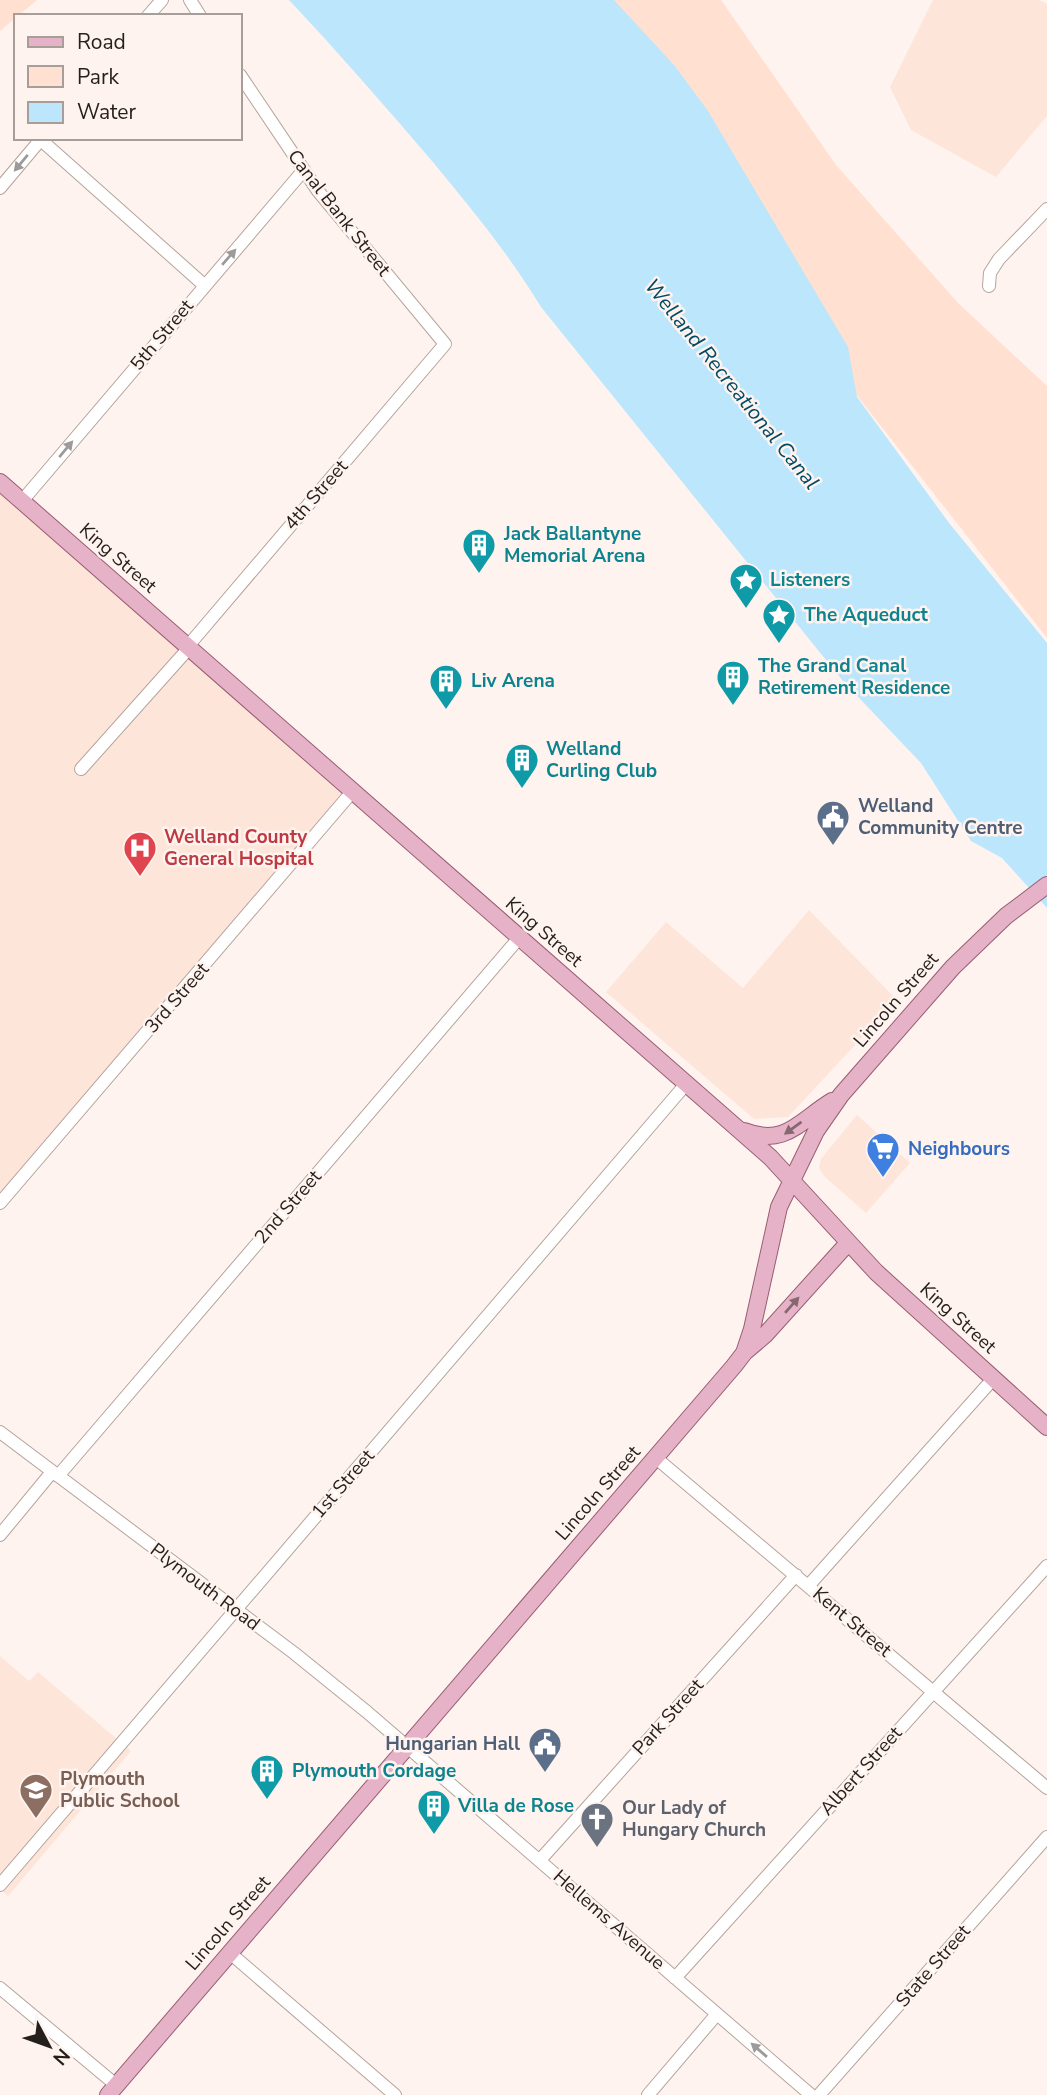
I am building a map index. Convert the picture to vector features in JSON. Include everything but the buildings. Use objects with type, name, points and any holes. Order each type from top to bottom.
[{"type":"main road","name":"King Street","points":[[0,482],[739,1129],[791,1179],[876,1272],[1047,1427]]},
{"type":"main road","name":"Lincoln Street","points":[[112,2090],[744,1353],[752,1329],[779,1207],[816,1131],[841,1095],[953,967],[980,939],[1047,885]]},
{"type":"main road","points":[[739,1129],[765,1138],[785,1134],[841,1095]]},
{"type":"main road","points":[[744,1353],[765,1335],[848,1243]]},
{"type":"street","points":[[150,14],[162,0]]},
{"type":"street","name":"Canal Bank Street","points":[[242,78],[303,171],[445,344]]},
{"type":"street","points":[[0,188],[41,140]]},
{"type":"street","points":[[43,140],[204,285]]},
{"type":"street","name":"5th Street","points":[[22,501],[303,171]]},
{"type":"street","points":[[989,286],[989,273],[999,259],[1047,209]]},
{"type":"street","name":"4th Street","points":[[81,769],[445,344]]},
{"type":"street","name":"3rd Street","points":[[0,1203],[352,792]]},
{"type":"street","name":"2nd Street","points":[[0,1535],[519,938]]},
{"type":"street","name":"1st Street","points":[[0,1885],[686,1084]]},
{"type":"street","points":[[809,1585],[993,1379]]},
{"type":"street","name":"Plymouth Road","points":[[0,1432],[294,1653],[407,1746]]},
{"type":"street","name":"Kent Street","points":[[656,1458],[1047,1788]]},
{"type":"street","name":"Albert Street","points":[[675,1978],[1047,1566]]},
{"type":"street","name":"Park Street","points":[[540,1860],[796,1575]]},
{"type":"street","name":"Hellems Avenue","points":[[407,1746],[811,2095]]},
{"type":"street","name":"State Street","points":[[819,2095],[1047,1837]]},
{"type":"street","points":[[230,1953],[396,2095]]},
{"type":"street","points":[[0,1988],[112,2090]]},
{"type":"street","points":[[648,2095],[718,2014]]},
{"type":"shaded area","points":[[933,0],[1039,0],[1047,4],[1047,116],[996,177],[911,130],[890,87]]},
{"type":"shaded area","name":"Welland County General Hospital","points":[[0,482],[352,792],[0,1203]]},
{"type":"shaded area","points":[[809,910],[897,1000],[788,1117],[754,1119],[606,992],[666,922],[743,988]]},
{"type":"shaded area","points":[[857,1115],[910,1163],[866,1213],[825,1177],[819,1168],[821,1159]]},
{"type":"shaded area","name":"Plymouth Public School","points":[[0,1656],[29,1681],[38,1672],[131,1751],[8,1896],[0,1889]]},
{"type":"green space","points":[[0,0],[37,0],[20,14],[14,14],[14,19],[0,31]]},
{"type":"green space","points":[[547,0],[721,0],[836,165],[958,303],[1047,386],[1047,638]]},
{"type":"water","name":"Welland Recreational Canal","points":[[289,0],[614,0],[674,65],[708,111],[848,347],[857,397],[949,523],[1047,643],[1047,908],[1002,858],[971,841],[921,763],[843,681],[541,307],[503,250],[461,196]]},
{"type":"place","name":"Jack Ballantyne Memorial Arena","points":[[479,575]]},
{"type":"place","name":"Listeners","points":[[746,610]]},
{"type":"place","name":"The Aqueduct","points":[[779,645]]},
{"type":"place","name":"The Grand Canal Retirement Residence","points":[[733,707]]},
{"type":"place","name":"Liv Arena","points":[[446,711]]},
{"type":"place","name":"Welland Curling Club","points":[[522,790]]},
{"type":"place","name":"Welland Community Centre","points":[[833,847]]},
{"type":"place","name":"Welland County General Hospital","points":[[140,878]]},
{"type":"place","name":"Neighbours","points":[[883,1179]]},
{"type":"place","name":"Hungarian Hall","points":[[545,1774]]},
{"type":"place","name":"Plymouth Cordage","points":[[267,1801]]},
{"type":"place","name":"Plymouth Public School","points":[[36,1820]]},
{"type":"place","name":"Villa de Rose","points":[[434,1836]]},
{"type":"place","name":"Our Lady of Hungary Church","points":[[597,1849]]}]
